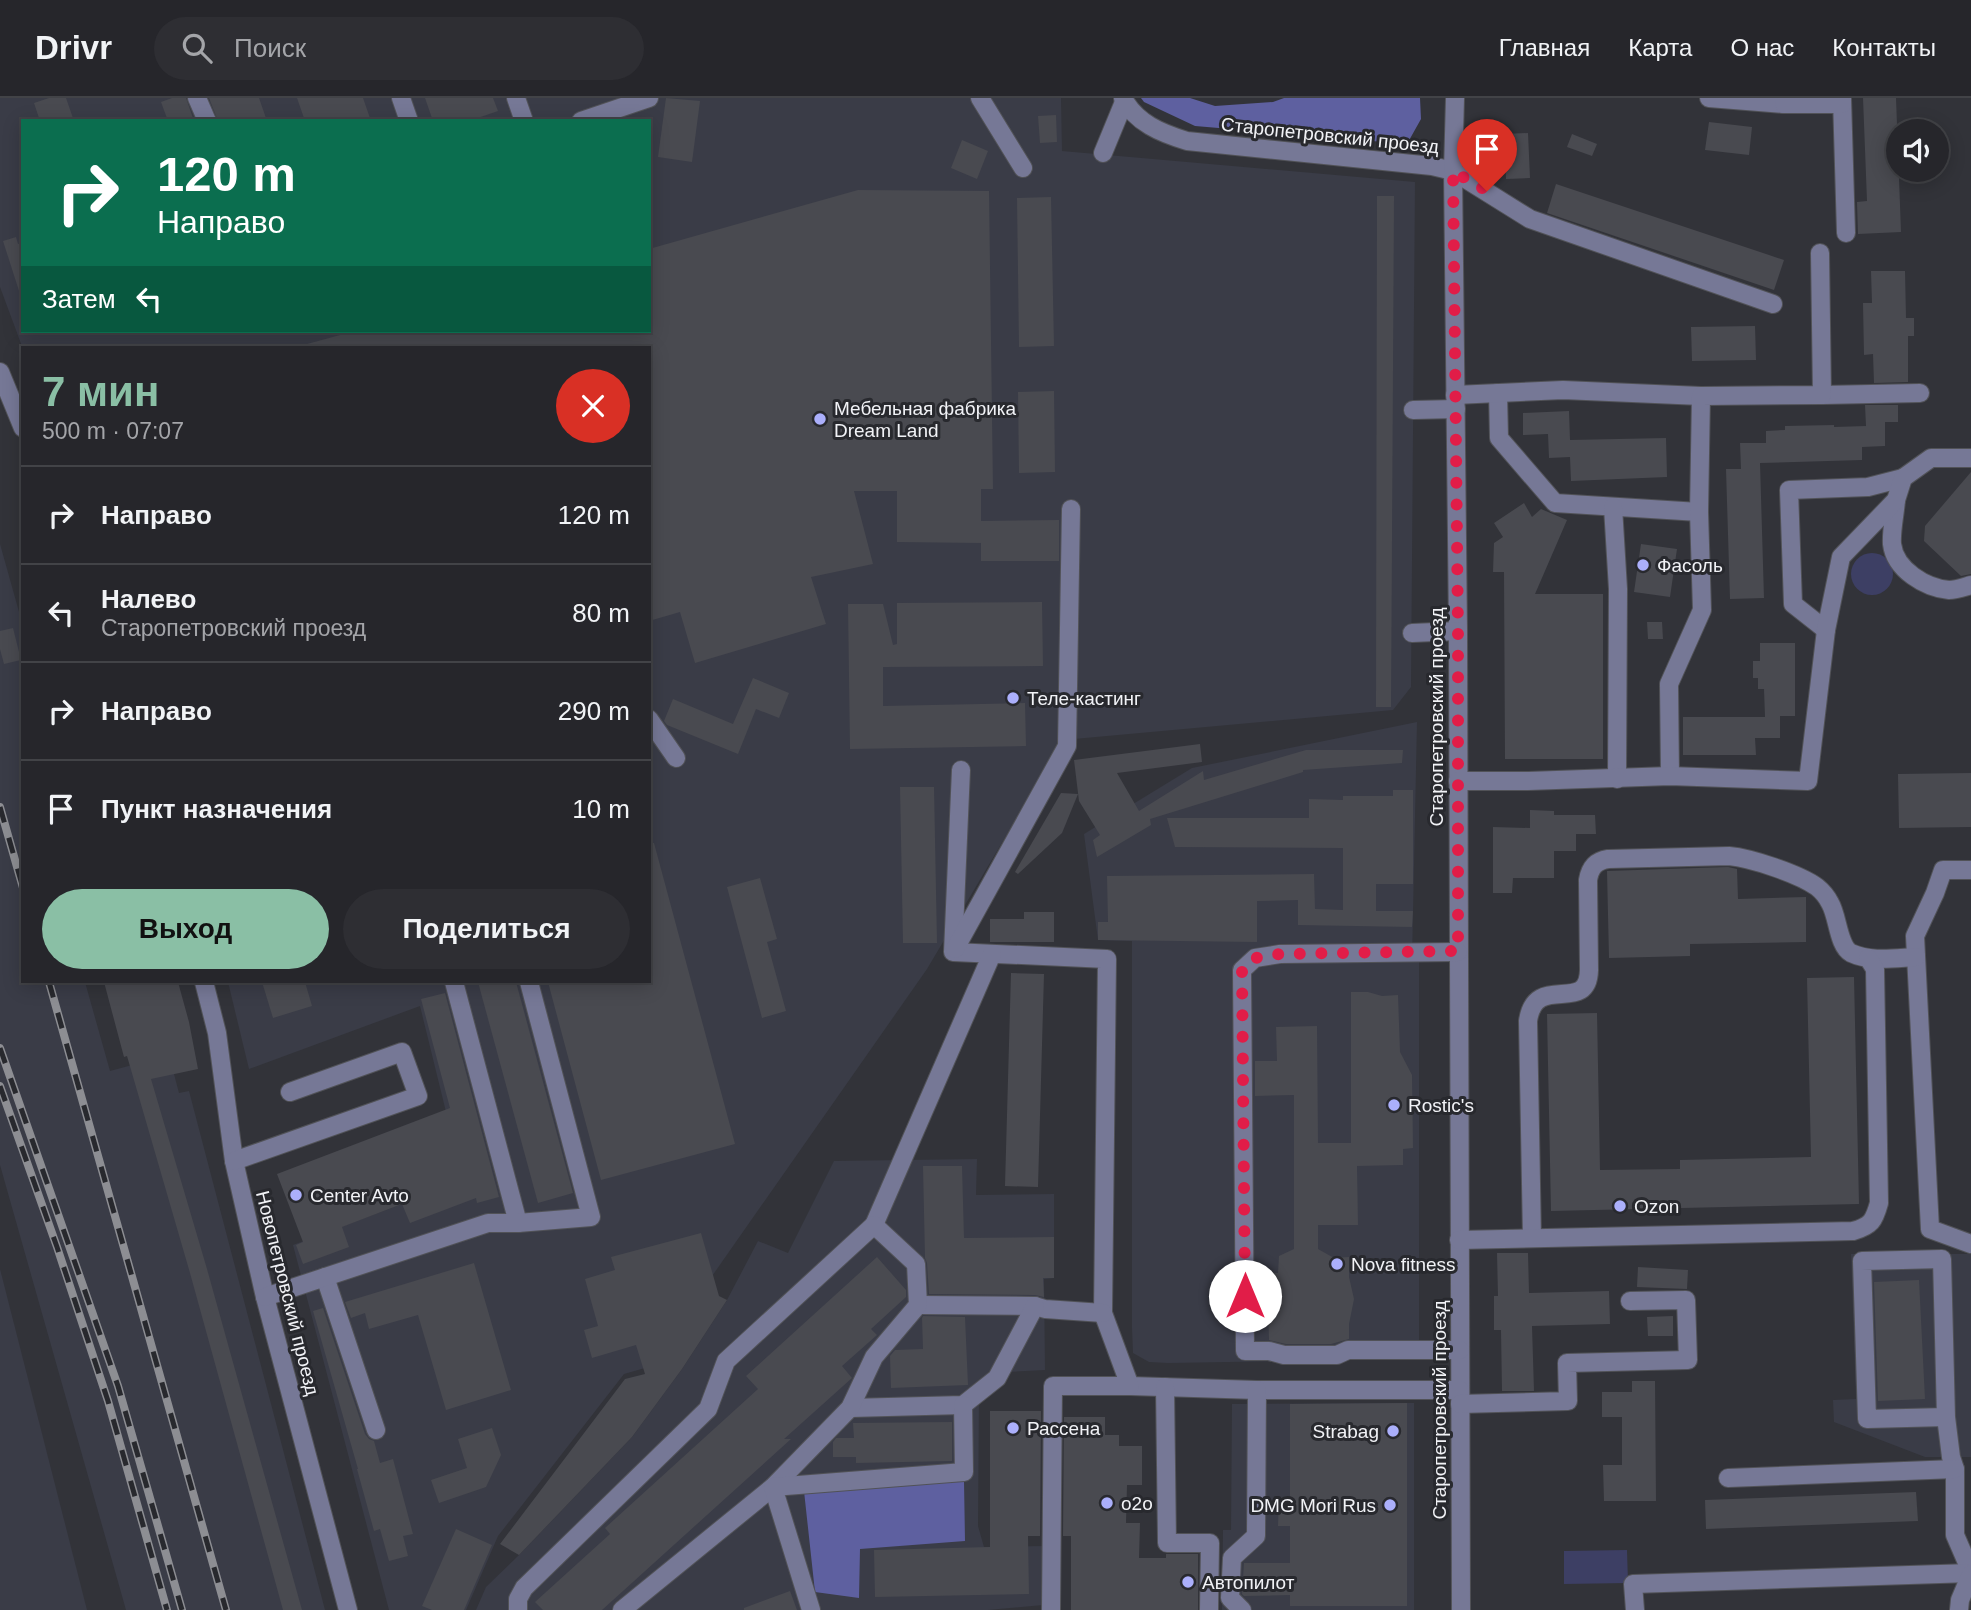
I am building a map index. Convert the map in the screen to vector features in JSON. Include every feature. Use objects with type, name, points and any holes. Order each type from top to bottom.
[{"type":"street","points":[[197,98],[205,119]]},
{"type":"street","points":[[401,98],[408,119]]},
{"type":"street","points":[[516,98],[523,119]]},
{"type":"street","points":[[980,98],[1023,169]]},
{"type":"street","points":[[1455,98],[1453,171],[1530,219],[1773,304]]},
{"type":"street","points":[[1709,98],[1842,101],[1846,233]]},
{"type":"street","points":[[587,119],[639,100]]},
{"type":"street","points":[[1103,153],[1124,100]]},
{"type":"street","name":"Старопетровский проезд","points":[[1124,100],[1143,121],[1161,133],[1187,141],[1432,166],[1453,171],[1458,631],[1461,1610]]},
{"type":"street","points":[[1821,253],[1831,348],[1822,395]]},
{"type":"street","points":[[0,372],[21,423]]},
{"type":"street","points":[[1413,410],[1498,393],[1563,390],[1701,396],[1920,393]]},
{"type":"street","points":[[1498,393],[1499,438],[1555,503],[1699,512]]},
{"type":"street","points":[[1670,776],[1669,684],[1702,610],[1699,512],[1701,396]]},
{"type":"street","points":[[1826,630],[1793,604],[1788,490],[1868,487],[1903,478],[1931,458],[1971,458]]},
{"type":"street","points":[[1903,478],[1896,500],[1892,545],[1900,562],[1912,575],[1930,585],[1951,590],[1971,585]]},
{"type":"street","points":[[1458,781],[1528,789],[1670,776],[1808,781],[1826,630],[1841,557],[1896,500]]},
{"type":"street","points":[[1613,507],[1618,589],[1617,779]]},
{"type":"street","points":[[953,952],[1067,746],[1070,509]]},
{"type":"street","points":[[1412,633],[1458,631]]},
{"type":"street","points":[[651,722],[676,758]]},
{"type":"street","points":[[953,952],[961,770]]},
{"type":"street","points":[[1532,1238],[1529,1011],[1537,1000],[1546,994],[1574,994],[1587,983],[1588,880],[1589,871],[1594,864],[1608,859],[1729,856],[1745,859],[1790,874],[1822,891],[1832,906],[1845,948],[1851,953],[1868,958],[1916,957]]},
{"type":"street","points":[[1971,870],[1943,870],[1915,936],[1930,1229],[1971,1244]]},
{"type":"street","points":[[1458,951],[1280,954],[1255,958],[1242,970],[1242,984],[1245,1351],[1269,1351],[1284,1355],[1337,1355],[1348,1350],[1460,1350]]},
{"type":"street","points":[[953,952],[1107,959],[1102,1313],[1130,1386]]},
{"type":"street","points":[[517,1610],[524,1588],[708,1409],[726,1362],[874,1225],[992,954]]},
{"type":"street","points":[[1459,1240],[1853,1231],[1866,1227],[1875,1218],[1880,1203],[1875,969],[1868,958]]},
{"type":"street","name":"Новопетровский проезд","points":[[204,983],[217,1033],[234,1161],[265,1297],[348,1610]]},
{"type":"street","points":[[454,983],[518,1223]]},
{"type":"street","points":[[265,1297],[488,1223],[591,1217],[529,983]]},
{"type":"street","points":[[234,1161],[418,1096],[402,1052],[290,1091]]},
{"type":"street","points":[[622,1610],[773,1487],[850,1408],[874,1357],[918,1305],[916,1264],[874,1225]]},
{"type":"street","points":[[1946,1417],[1867,1419],[1862,1261],[1942,1259],[1946,1417],[1955,1469],[1955,1535],[1971,1573],[1960,1600],[1959,1610]]},
{"type":"street","points":[[326,1277],[376,1430]]},
{"type":"street","points":[[1051,1610],[1053,1387],[1130,1386],[1568,1401],[1567,1363],[1688,1360],[1686,1300],[1630,1301]]},
{"type":"street","points":[[918,1305],[1035,1306],[1102,1313]]},
{"type":"street","points":[[850,1408],[963,1405],[997,1378],[1035,1306]]},
{"type":"street","points":[[1165,1387],[1167,1543],[1210,1544],[1209,1610]]},
{"type":"street","points":[[1242,1610],[1230,1598],[1232,1558],[1256,1536],[1256,1390]]},
{"type":"street","points":[[773,1487],[964,1472],[963,1405]]},
{"type":"street","points":[[1728,1478],[1955,1469]]},
{"type":"street","points":[[773,1487],[811,1610]]},
{"type":"street","points":[[1634,1610],[1633,1584],[1971,1573]]},
{"type":"shaded area","points":[[0,98],[1061,98],[1062,151],[1415,182],[1411,687],[1393,710],[1063,740],[927,969],[703,1289],[659,1364],[624,1374],[498,1536],[466,1610],[389,1610],[293,1245],[463,1181],[420,1006],[249,1069],[228,983],[651,983],[651,346],[22,346],[0,287]]},
{"type":"shaded area","points":[[1141,98],[1190,98],[1215,106],[1273,102],[1284,98],[1420,98],[1421,119],[1407,144],[1195,126],[1144,102]]},
{"type":"shaded area","points":[[0,544],[21,619],[21,983],[85,983],[110,1071],[169,1055],[179,1093],[189,1091],[325,1610],[126,1610],[0,1165]]},
{"type":"shaded area","points":[[1872,553],[1887,559],[1893,574],[1887,589],[1872,595],[1857,589],[1851,574],[1857,559]]},
{"type":"shaded area","points":[[1417,722],[1412,961],[1419,961],[1419,1359],[1149,1362],[1133,1353],[1132,941],[1098,940],[1084,834],[1192,768]]},
{"type":"shaded area","points":[[977,1159],[976,1195],[1054,1194],[1054,1278],[1044,1279],[1045,1370],[1007,1372],[1006,1380],[979,1395],[978,1526],[984,1547],[1044,1546],[1043,1605],[988,1610],[476,1610],[486,1587],[632,1437],[682,1369],[727,1300],[758,1241],[788,1253],[834,1161]]},
{"type":"shaded area","points":[[1851,1254],[1971,1254],[1971,1457],[1925,1457],[1834,1422],[1833,1400],[1856,1399]]},
{"type":"shaded area","points":[[0,1269],[87,1610],[0,1610]]},
{"type":"shaded area","points":[[1414,1403],[1414,1610],[1222,1610],[1223,1530],[1231,1530],[1232,1404]]},
{"type":"shaded area","points":[[964,1481],[965,1541],[860,1549],[859,1598],[815,1592],[804,1491]]},
{"type":"shaded area","points":[[1627,1550],[1628,1583],[1564,1584],[1564,1551]]},
{"type":"building","points":[[49,98],[66,98],[73,119],[39,119],[34,103]]},
{"type":"building","points":[[172,98],[186,98],[193,119],[167,119],[161,102]]},
{"type":"building","points":[[209,98],[259,98],[266,119],[217,119]]},
{"type":"building","points":[[297,98],[363,98],[370,119],[304,119]]},
{"type":"building","points":[[425,98],[493,98],[498,111],[475,119],[432,119]]},
{"type":"building","points":[[666,98],[700,101],[692,162],[658,157]]},
{"type":"building","points":[[1863,98],[1896,98],[1897,119],[1886,119],[1886,182],[1899,182],[1901,232],[1858,234],[1857,202],[1867,201]]},
{"type":"building","points":[[1056,115],[1057,142],[1040,143],[1038,116]]},
{"type":"building","points":[[1709,122],[1752,127],[1749,155],[1705,150]]},
{"type":"building","points":[[1528,133],[1530,178],[1506,179],[1504,134]]},
{"type":"building","points":[[1572,134],[1597,144],[1592,156],[1567,147]]},
{"type":"building","points":[[962,140],[988,151],[977,179],[951,168]]},
{"type":"building","points":[[1556,184],[1784,260],[1774,290],[1547,213]]},
{"type":"building","name":"Мебельная фабрика Dream Land","points":[[858,190],[989,191],[993,489],[981,489],[981,521],[1059,520],[1059,561],[981,561],[981,543],[897,542],[897,491],[854,491],[873,564],[811,577],[826,624],[695,663],[680,612],[651,620],[651,346],[308,346],[348,333],[651,333],[651,248]]},
{"type":"building","points":[[1377,196],[1394,196],[1391,707],[1376,707]]},
{"type":"building","points":[[1051,197],[1054,346],[1019,347],[1017,198]]},
{"type":"building","points":[[16,237],[18,244],[21,243],[21,294],[20,294],[3,241]]},
{"type":"building","points":[[1871,271],[1905,271],[1906,318],[1914,318],[1914,336],[1908,336],[1908,382],[1874,383],[1873,354],[1864,355],[1863,303],[1872,303]]},
{"type":"building","points":[[1755,326],[1756,360],[1692,361],[1691,327]]},
{"type":"building","points":[[1054,391],[1055,472],[1019,473],[1018,392]]},
{"type":"building","points":[[1865,405],[1898,405],[1898,422],[1885,422],[1885,446],[1862,447],[1862,460],[1760,463],[1764,598],[1730,599],[1726,469],[1741,469],[1740,443],[1766,443],[1766,431],[1785,430],[1785,426],[1866,426]]},
{"type":"building","points":[[1569,411],[1570,440],[1666,438],[1667,477],[1571,481],[1570,457],[1549,458],[1548,434],[1523,435],[1523,413]]},
{"type":"building","points":[[1971,472],[1971,574],[1961,576],[1924,541],[1925,526]]},
{"type":"building","points":[[1524,503],[1532,517],[1541,509],[1567,520],[1535,594],[1603,594],[1603,759],[1505,759],[1504,572],[1493,572],[1494,543],[1503,537],[1494,523]]},
{"type":"building","points":[[1641,544],[1677,549],[1670,597],[1634,592]]},
{"type":"building","points":[[1042,602],[1043,666],[883,667],[883,706],[1025,703],[1026,746],[850,749],[848,604],[883,604],[893,645],[897,644],[897,603]]},
{"type":"building","points":[[1647,622],[1662,622],[1663,639],[1648,639]]},
{"type":"building","points":[[13,628],[21,660],[4,664],[0,649],[0,631]]},
{"type":"building","points":[[1760,643],[1795,643],[1795,716],[1780,716],[1780,738],[1755,738],[1756,755],[1683,755],[1683,717],[1765,717],[1764,689],[1758,689],[1758,678],[1753,678],[1753,661],[1760,661]]},
{"type":"building","points":[[753,678],[789,693],[779,718],[756,709],[738,754],[667,725],[664,721],[673,699],[733,724]]},
{"type":"building","points":[[1200,744],[1202,762],[1117,773],[1139,811],[1203,771],[1204,780],[1306,750],[1403,750],[1402,763],[1303,770],[1150,819],[1151,825],[1097,857],[1093,840],[1100,835],[1079,801],[1074,760]]},
{"type":"building","points":[[1971,773],[1971,827],[1899,828],[1898,774]]},
{"type":"building","points":[[900,787],[934,787],[937,943],[903,943]]},
{"type":"building","points":[[1393,790],[1413,790],[1413,884],[1376,884],[1376,911],[1413,911],[1412,927],[1298,925],[1298,900],[1257,901],[1257,942],[1098,940],[1098,922],[1108,922],[1107,876],[1314,874],[1315,909],[1343,910],[1343,848],[1175,847],[1167,818],[1309,818],[1309,799],[1343,800],[1343,796],[1393,796]]},
{"type":"building","points":[[1061,793],[1078,794],[1062,833],[1018,874],[1015,872]]},
{"type":"building","points":[[1530,810],[1554,811],[1554,815],[1595,815],[1596,834],[1576,834],[1576,851],[1554,851],[1554,878],[1513,878],[1512,893],[1493,893],[1493,827],[1530,828]]},
{"type":"building","points":[[651,843],[654,843],[735,1144],[601,1180],[548,983],[651,983]]},
{"type":"building","points":[[1728,867],[1737,869],[1738,899],[1806,897],[1806,942],[1690,944],[1690,956],[1609,958],[1607,871]]},
{"type":"building","points":[[760,878],[777,939],[767,942],[786,1011],[762,1018],[727,887]]},
{"type":"building","points":[[1024,912],[1054,912],[1054,942],[990,942],[990,919],[1024,919]]},
{"type":"building","points":[[1011,973],[1044,974],[1038,1187],[1005,1186]]},
{"type":"building","points":[[1854,977],[1859,1204],[1551,1211],[1547,1014],[1597,1013],[1600,1170],[1680,1169],[1680,1160],[1811,1157],[1807,978]]},
{"type":"building","points":[[104,983],[178,983],[198,1069],[151,1079],[302,1610],[283,1610],[190,1273],[127,1056],[124,1057]]},
{"type":"building","points":[[262,983],[305,983],[312,1006],[273,1018]]},
{"type":"building","points":[[478,983],[516,983],[573,1193],[538,1203]]},
{"type":"building","points":[[1351,992],[1398,995],[1400,1052],[1412,1075],[1413,1148],[1403,1149],[1403,1165],[1357,1166],[1358,1225],[1318,1225],[1318,1249],[1334,1258],[1349,1257],[1349,1277],[1354,1299],[1349,1339],[1331,1344],[1286,1344],[1269,1340],[1267,1272],[1278,1273],[1279,1256],[1294,1249],[1294,1095],[1255,1096],[1255,1061],[1277,1061],[1276,1027],[1317,1026],[1318,1143],[1351,1143]]},
{"type":"building","points":[[445,993],[499,1197],[477,1203],[476,1198],[410,1223],[402,1204],[342,1227],[349,1247],[303,1264],[296,1245],[303,1242],[277,1174],[450,1108],[421,999]]},
{"type":"building","points":[[923,1166],[962,1166],[964,1238],[1054,1237],[1054,1278],[1043,1278],[1044,1297],[929,1294],[925,1258]]},
{"type":"building","points":[[701,1233],[719,1296],[727,1300],[682,1369],[632,1437],[519,1555],[500,1544],[625,1379],[645,1374],[636,1345],[592,1358],[584,1330],[598,1326],[585,1279],[615,1270],[611,1257]]},
{"type":"building","points":[[1497,1253],[1528,1253],[1529,1293],[1609,1291],[1610,1324],[1532,1326],[1534,1391],[1502,1391],[1501,1330],[1494,1330],[1494,1296],[1498,1296]]},
{"type":"building","points":[[877,1257],[906,1290],[906,1297],[871,1329],[877,1335],[842,1366],[852,1378],[784,1439],[791,1439],[602,1610],[543,1610],[535,1602],[610,1534],[605,1528],[758,1389],[746,1376]]},
{"type":"building","points":[[474,1263],[511,1390],[446,1410],[418,1315],[369,1329],[365,1313],[351,1318],[345,1302]]},
{"type":"building","points":[[1638,1267],[1688,1270],[1687,1289],[1637,1287]]},
{"type":"building","points":[[1919,1280],[1925,1399],[1878,1401],[1874,1282]]},
{"type":"building","points":[[323,1308],[365,1434],[374,1441],[380,1463],[393,1459],[413,1534],[403,1536],[408,1556],[389,1561],[380,1529],[374,1531],[313,1311]]},
{"type":"building","points":[[923,1316],[965,1317],[968,1385],[891,1388],[890,1356],[895,1350],[923,1349]]},
{"type":"building","points":[[1673,1316],[1673,1336],[1648,1336],[1647,1317]]},
{"type":"building","points":[[1632,1381],[1655,1381],[1656,1501],[1604,1501],[1603,1465],[1622,1465],[1622,1417],[1602,1417],[1602,1392],[1632,1392]]},
{"type":"building","points":[[1407,1403],[1407,1606],[1290,1606],[1290,1595],[1244,1596],[1244,1563],[1290,1563],[1290,1526],[1278,1526],[1279,1500],[1290,1500],[1290,1404]]},
{"type":"building","points":[[990,1411],[1041,1411],[1040,1536],[1028,1536],[1029,1594],[875,1597],[874,1550],[990,1547]]},
{"type":"building","points":[[1064,1417],[1105,1417],[1105,1435],[1119,1435],[1119,1446],[1142,1446],[1142,1485],[1127,1485],[1126,1523],[1140,1523],[1139,1558],[1166,1558],[1166,1554],[1198,1554],[1198,1610],[1071,1610],[1071,1536],[1063,1536]]},
{"type":"building","points":[[952,1422],[952,1461],[856,1463],[856,1457],[833,1457],[833,1442],[836,1438],[854,1438],[853,1423]]},
{"type":"building","points":[[492,1428],[501,1455],[486,1487],[439,1503],[431,1480],[467,1468],[458,1439]]},
{"type":"building","points":[[1916,1492],[1918,1521],[1706,1529],[1705,1500]]},
{"type":"building","points":[[456,1529],[492,1545],[464,1610],[432,1610],[422,1606]]},
{"type":"building","points":[[790,1591],[797,1610],[744,1610],[744,1608]]},
{"type":"railway","points":[[0,807],[21,881]]},
{"type":"railway","points":[[49,983],[226,1610]]},
{"type":"railway","points":[[0,1048],[118,1386],[182,1610]]},
{"type":"railway","points":[[0,1086],[108,1401],[167,1610]]},
{"type":"place","name":"Мебельная фабрика Dream Land","points":[[820,419]]},
{"type":"place","name":"Фасоль","points":[[1643,565]]},
{"type":"place","name":"Теле-кастинг","points":[[1013,698]]},
{"type":"place","name":"Rostic's","points":[[1394,1105]]},
{"type":"place","name":"Center Avto","points":[[296,1195]]},
{"type":"place","name":"Ozon","points":[[1620,1206]]},
{"type":"place","name":"Nova fitness","points":[[1337,1264]]},
{"type":"place","name":"Рассена","points":[[1013,1428]]},
{"type":"place","name":"Strabag","points":[[1393,1431]]},
{"type":"place","name":"o2o","points":[[1107,1503]]},
{"type":"place","name":"DMG Mori Rus","points":[[1390,1505]]},
{"type":"place","name":"Автопилот","points":[[1188,1582]]},
{"type":"route","points":[[1245,1296],[1242,970],[1255,958],[1280,954],[1458,951],[1453,171],[1487,191]]}]
